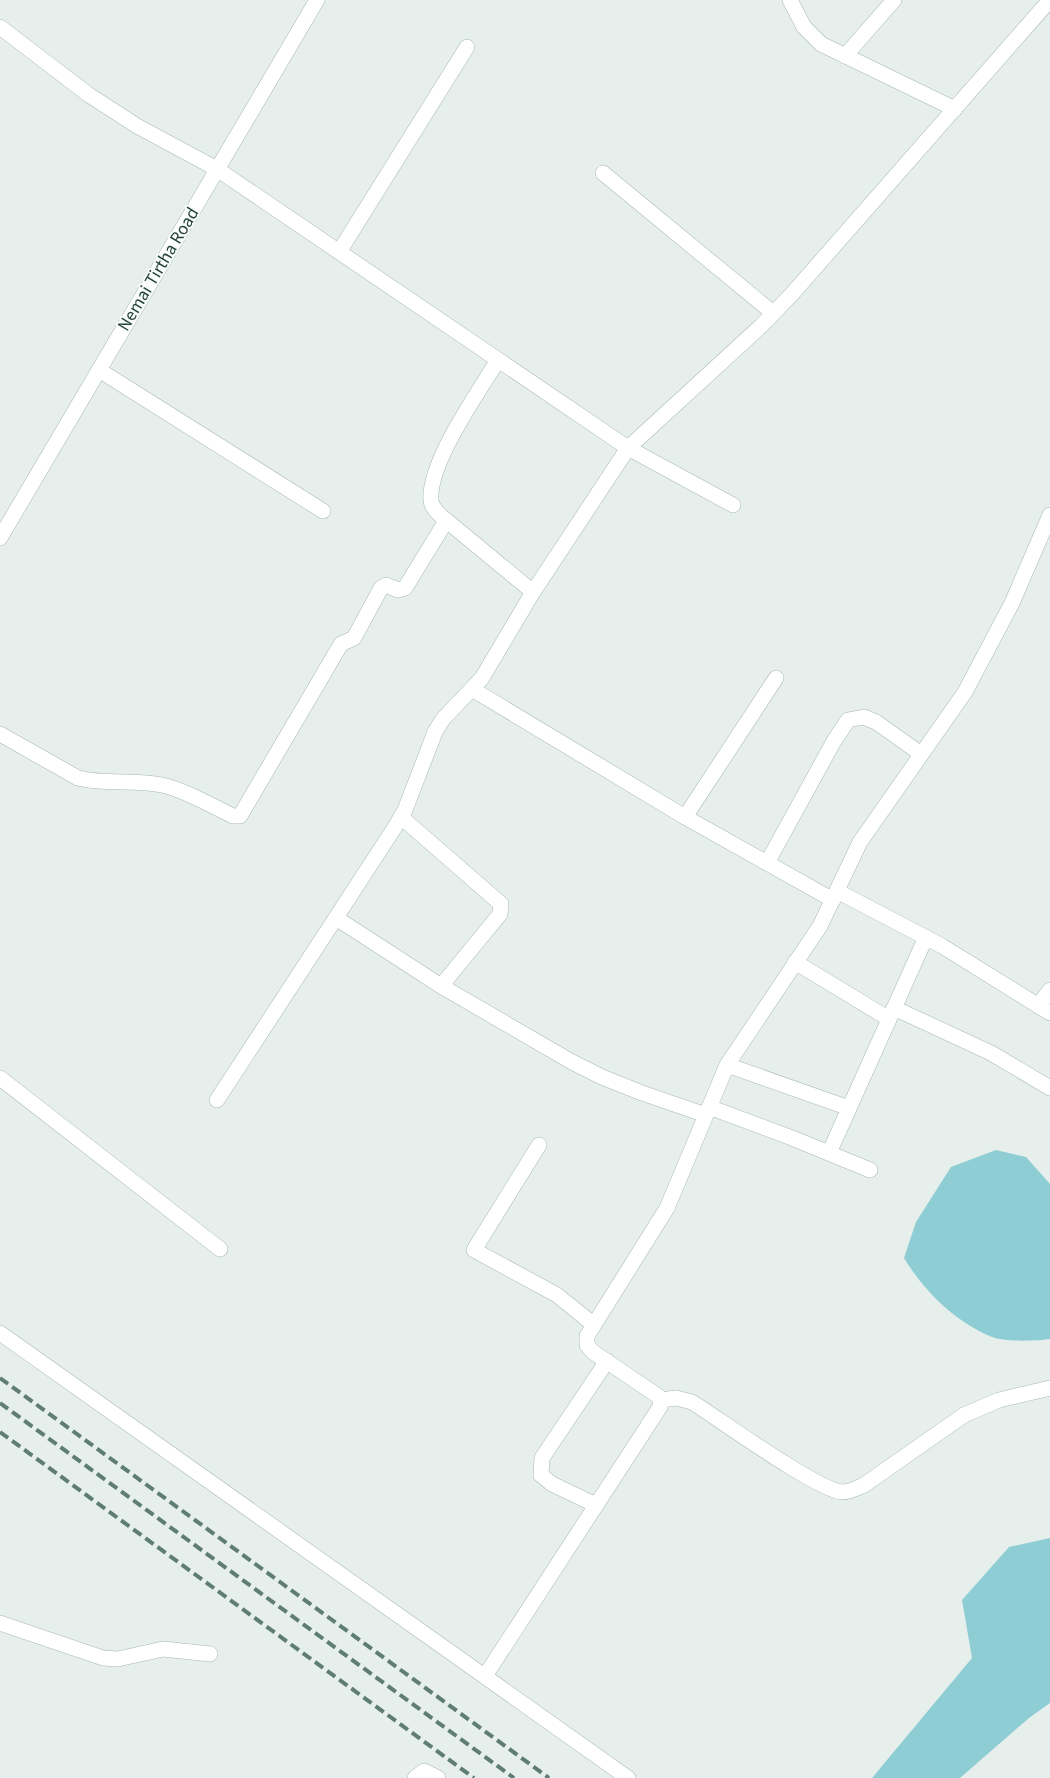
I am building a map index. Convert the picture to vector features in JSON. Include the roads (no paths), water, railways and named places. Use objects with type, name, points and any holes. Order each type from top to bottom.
[{"type":"street","name":"Nemai Tirtha Road","points":[[0,538],[317,0]]},
{"type":"street","points":[[790,0],[804,27],[820,44],[955,108]]},
{"type":"street","points":[[845,56],[894,0]]},
{"type":"street","points":[[217,1100],[401,817],[435,732],[444,719],[482,678],[534,592],[628,448],[773,313],[1050,0]]},
{"type":"street","points":[[0,27],[89,95],[137,126],[217,169],[628,448],[733,505]]},
{"type":"street","points":[[339,252],[467,47]]},
{"type":"street","points":[[603,173],[773,313]]},
{"type":"street","points":[[498,360],[439,460],[432,486],[431,503],[446,521],[534,592]]},
{"type":"street","points":[[99,370],[323,511]]},
{"type":"street","points":[[661,1400],[587,1345],[587,1336],[668,1208],[727,1065],[820,926],[860,842],[965,692],[1012,603],[1049,520]]},
{"type":"street","points":[[0,734],[78,778],[89,781],[138,782],[162,785],[180,790],[233,816],[240,816],[341,644],[354,638],[381,588],[386,585],[398,590],[405,588],[446,521]]},
{"type":"street","points":[[685,817],[776,678]]},
{"type":"street","points":[[472,689],[685,817],[767,863],[926,937],[1044,1010],[1050,990]]},
{"type":"street","points":[[767,863],[834,741],[848,720],[864,717],[876,722],[921,754]]},
{"type":"street","points":[[401,817],[501,904],[500,914],[441,986]]},
{"type":"street","points":[[336,918],[441,986],[602,1077],[829,1153],[870,1170]]},
{"type":"street","points":[[829,1153],[926,937]]},
{"type":"street","points":[[795,962],[891,1014],[992,1053],[1050,1088]]},
{"type":"street","points":[[727,1065],[849,1108]]},
{"type":"street","points":[[0,1078],[220,1249]]},
{"type":"street","points":[[539,1145],[474,1250],[557,1295],[594,1325]]},
{"type":"street","points":[[0,1332],[628,1778]]},
{"type":"street","points":[[596,1505],[546,1479],[541,1474],[542,1458],[608,1362]]},
{"type":"street","points":[[661,1400],[676,1398],[692,1402],[818,1483],[842,1492],[854,1490],[864,1485],[964,1415],[999,1400],[1050,1388]]},
{"type":"street","points":[[486,1676],[654,1418],[661,1400]]},
{"type":"street","points":[[0,1623],[104,1658],[118,1659],[163,1649],[210,1654]]},
{"type":"street","points":[[415,1778],[424,1771],[438,1778]]},
{"type":"water","points":[[996,1150],[1026,1157],[1050,1184],[1050,1339],[1029,1341],[1005,1340],[978,1331],[953,1314],[931,1294],[904,1258],[916,1222],[951,1167]]},
{"type":"water","points":[[1050,1538],[1050,1703],[1029,1718],[960,1778],[872,1778],[972,1658],[962,1600],[1009,1547]]},
{"type":"railway","points":[[0,1378],[549,1778]]},
{"type":"railway","points":[[0,1403],[514,1778]]},
{"type":"railway","points":[[0,1432],[474,1778]]}]
